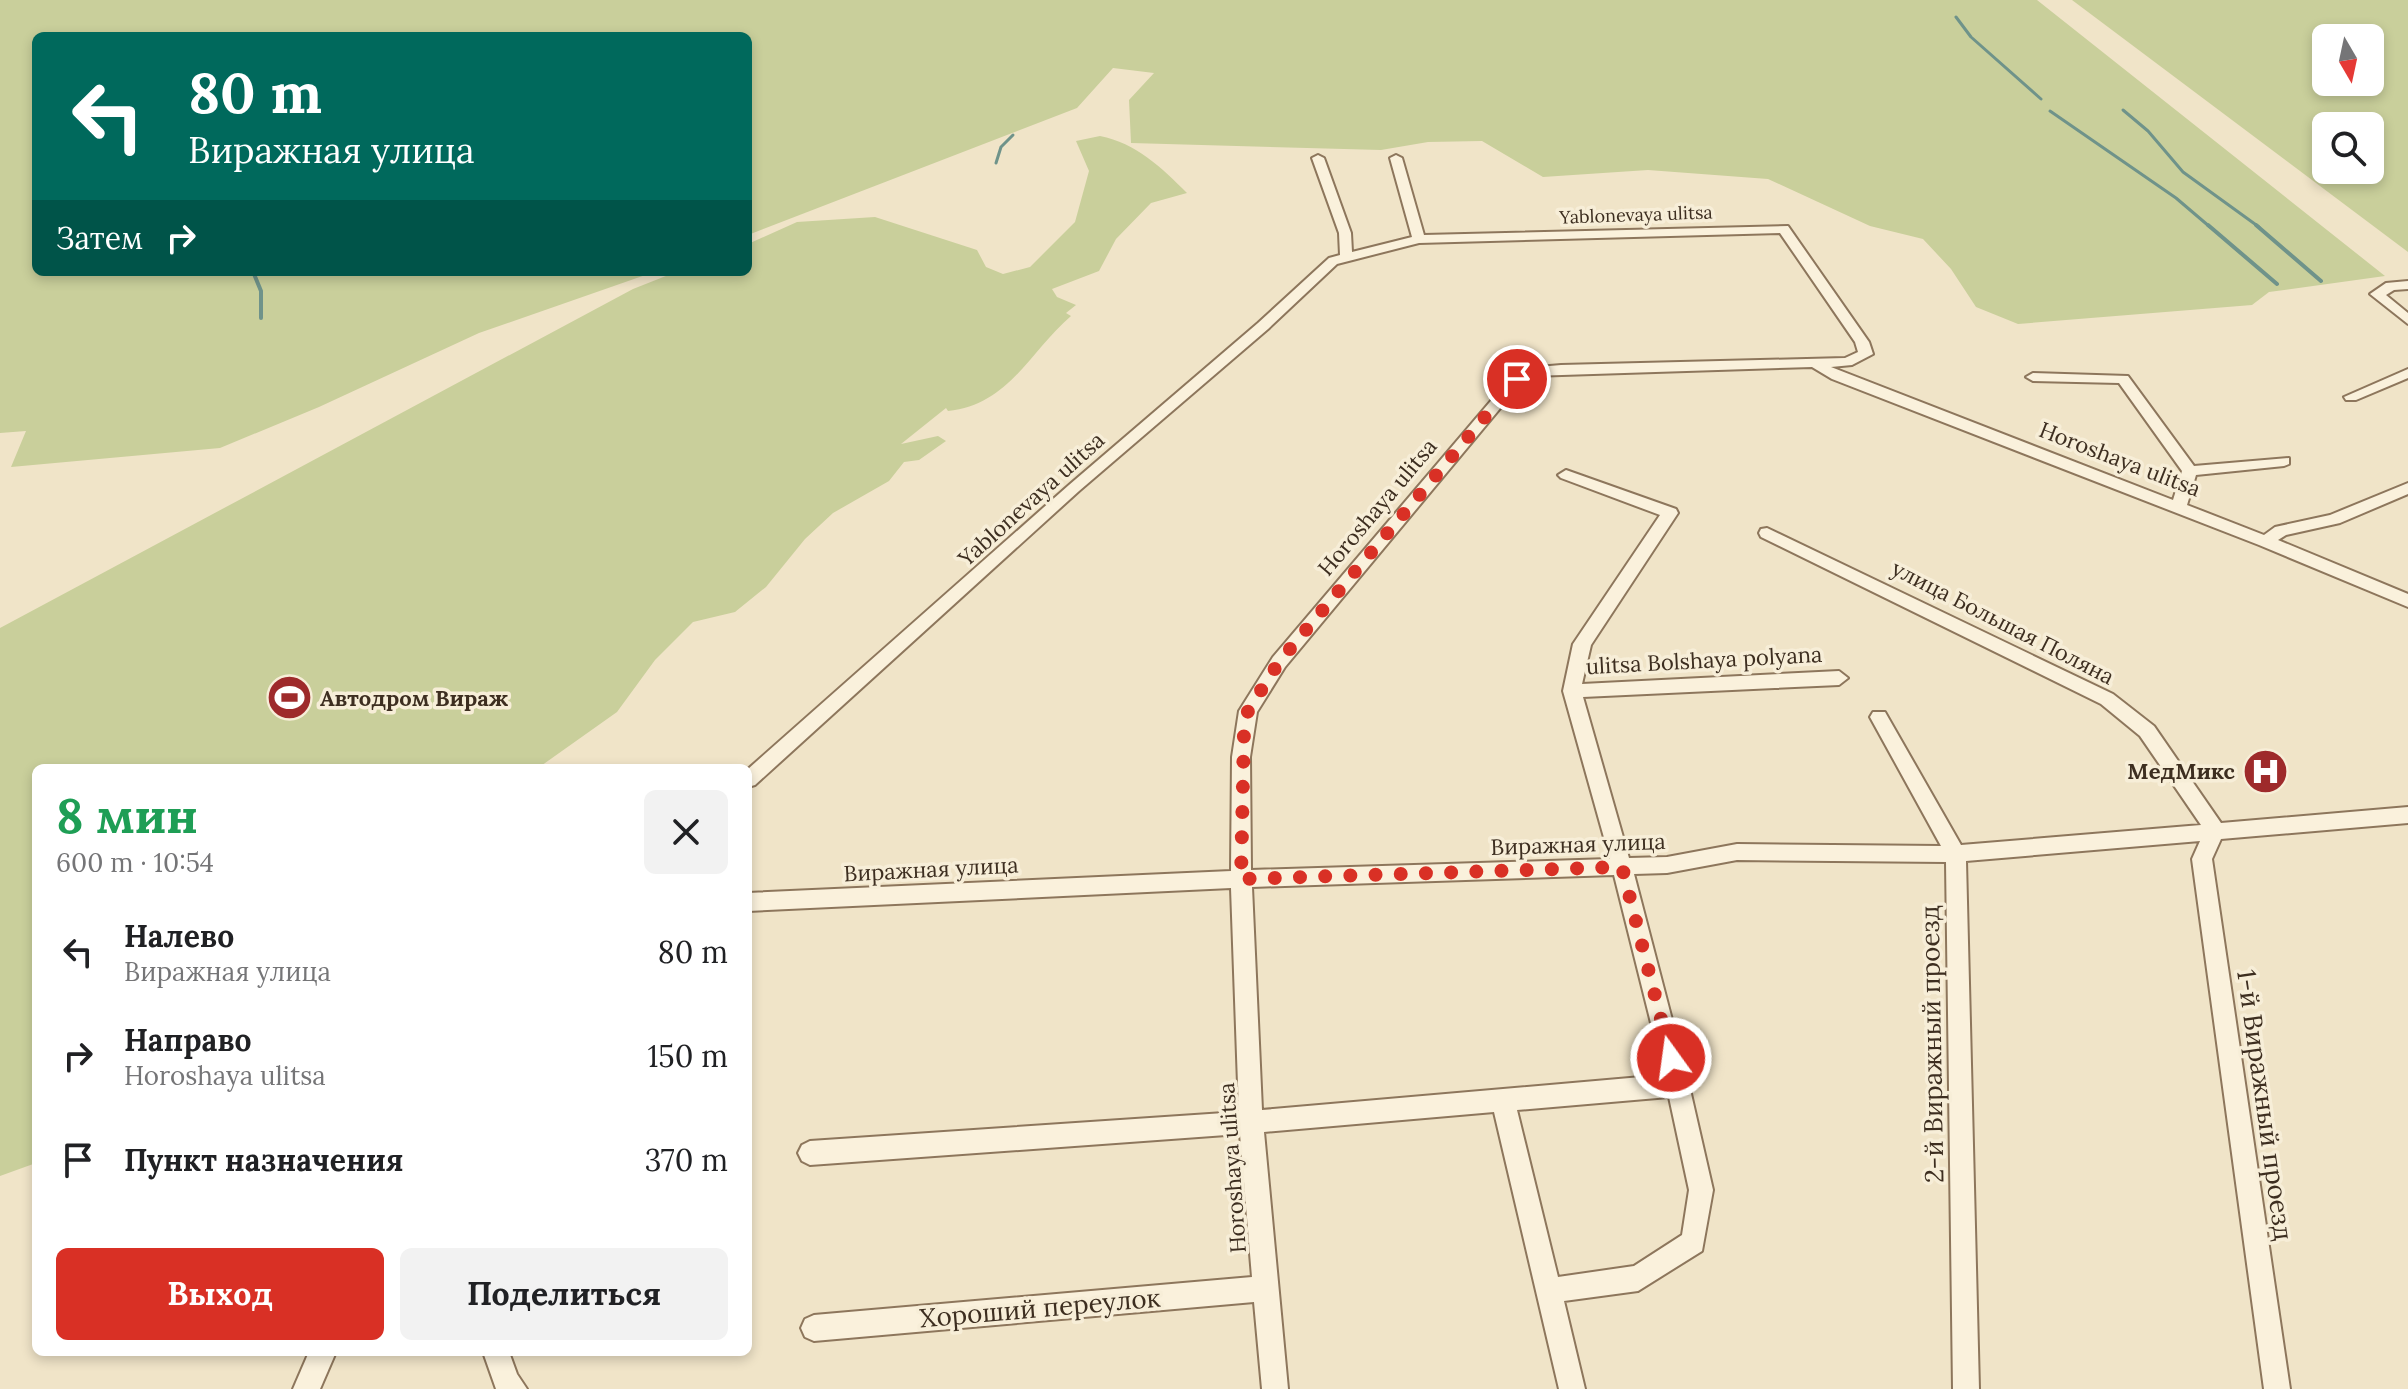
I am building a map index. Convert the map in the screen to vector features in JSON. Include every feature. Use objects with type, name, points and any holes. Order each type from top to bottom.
[{"type":"street","points":[[1318,158],[1345,233],[1346,257]]},
{"type":"street","points":[[1396,158],[1419,239]]},
{"type":"street","name":"Yablonevaya ulitsa","points":[[752,776],[1333,261],[1419,239],[1784,229]]},
{"type":"street","name":"Horoshaya ulitsa","points":[[1275,1389],[1251,1122],[1241,879],[1241,757],[1248,711],[1298,638],[1517,379],[1527,372],[1847,362],[1866,354],[1862,342],[1784,229]]},
{"type":"street","points":[[2408,285],[2391,286],[2377,294],[2408,320]]},
{"type":"street","name":"Horoshaya ulitsa","points":[[1814,363],[1837,376],[2265,541],[2408,601]]},
{"type":"street","points":[[2351,397],[2408,373]]},
{"type":"street","points":[[2033,377],[2123,379],[2190,471]]},
{"type":"street","points":[[2190,471],[2284,461]]},
{"type":"street","points":[[2178,507],[2190,471]]},
{"type":"street","name":"ulitsa Bolshaya polyana","points":[[1549,1291],[1638,1278],[1693,1242],[1701,1190],[1678,1085],[1622,867],[1572,691],[1582,644],[1670,513],[1566,475]]},
{"type":"street","points":[[2265,541],[2281,531],[2334,519],[2408,488]]},
{"type":"street","name":"улица Большая Поляна","points":[[1767,533],[2107,699],[2147,731],[2215,830]]},
{"type":"street","name":"ulitsa Bolshaya polyana","points":[[1572,691],[1839,678]]},
{"type":"street","name":"2-й Виражный проезд","points":[[1879,717],[1956,854],[1966,1389]]},
{"type":"street","name":"Виражная улица","points":[[752,902],[1241,879],[1667,865],[1737,852],[1956,854],[2408,815]]},
{"type":"street","name":"1-й Виражный проезд","points":[[2215,830],[2202,859],[2277,1389]]},
{"type":"street","points":[[810,1153],[1251,1122],[1678,1085]]},
{"type":"street","points":[[1503,1101],[1572,1389]]},
{"type":"street","name":"Хороший переулок","points":[[814,1328],[1266,1288]]},
{"type":"street","points":[[306,1389],[321,1356]]},
{"type":"street","points":[[497,1356],[507,1383],[514,1389]]},
{"type":"green space","points":[[0,0],[2037,0],[2385,276],[2269,292],[2252,305],[2018,324],[1976,307],[1951,269],[1923,239],[1870,226],[1768,179],[1648,170],[1543,177],[1482,141],[1428,142],[1381,150],[1131,143],[1129,100],[1154,73],[1113,68],[1077,108],[752,233],[752,32],[32,32],[32,276],[643,276],[479,333],[319,407],[220,448],[11,467],[26,431],[0,433]]},
{"type":"green space","points":[[2072,0],[2408,0],[2408,252],[2317,184],[2384,184],[2384,112],[2312,112],[2312,180]]},
{"type":"green space","name":"Автодром Вираж","points":[[1100,136],[1125,144],[1158,166],[1187,193],[1151,203],[1116,239],[1099,271],[1052,289],[1057,297],[1076,305],[1066,313],[1071,316],[1003,388],[969,407],[948,411],[946,408],[901,444],[938,436],[946,441],[919,460],[904,462],[889,481],[833,513],[805,539],[766,587],[735,612],[693,622],[655,660],[617,712],[544,764],[32,764],[32,1164],[0,1176],[0,628],[633,289],[666,276],[752,276],[752,242],[797,222],[875,217],[977,250],[986,267],[1003,274],[1030,267],[1075,222],[1089,171],[1076,141]]},
{"type":"waterway","points":[[1956,17],[1971,37],[2041,99]]},
{"type":"waterway","points":[[2123,110],[2148,131],[2183,172],[2259,227]]},
{"type":"waterway","points":[[2050,111],[2176,198],[2210,227]]},
{"type":"waterway","points":[[996,163],[1001,147],[1013,135]]},
{"type":"waterway","points":[[2208,225],[2277,284]]},
{"type":"waterway","points":[[2256,225],[2321,281]]},
{"type":"waterway","points":[[255,276],[261,291],[261,318]]},
{"type":"place","name":"Автодром Вираж","points":[[289,698]]},
{"type":"place","name":"МедМикс","points":[[2266,771]]},
{"type":"route","points":[[1517,379],[1327,602],[1279,662],[1248,711],[1241,757],[1241,879],[1622,867],[1671,1058]]}]
